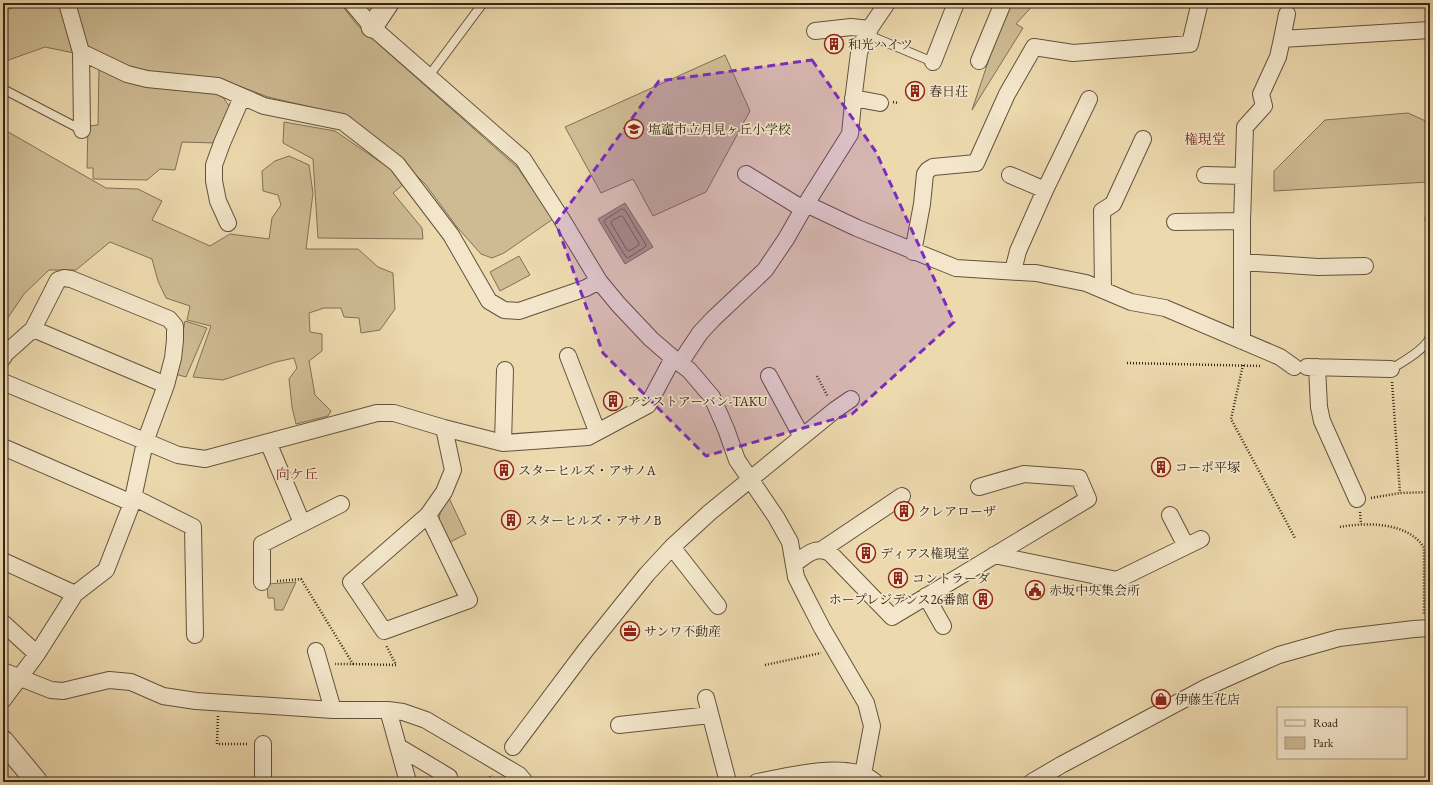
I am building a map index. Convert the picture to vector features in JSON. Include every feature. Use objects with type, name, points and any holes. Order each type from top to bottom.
[{"type":"street","points":[[68,3],[81,52],[82,130]]},
{"type":"street","points":[[352,3],[372,27],[523,159],[599,281],[618,304],[651,339],[690,370],[712,397],[726,429],[737,460],[749,480],[776,517],[790,542],[796,577],[822,628],[860,691],[870,713],[872,726],[869,778],[843,771],[828,771],[794,778],[757,782]]},
{"type":"street","points":[[372,27],[388,3]]},
{"type":"street","points":[[3,382],[178,455],[205,459],[377,413],[394,413],[503,443],[588,437],[648,405],[677,360],[700,333],[765,270],[786,239],[804,207],[850,134],[859,53],[868,31],[887,3]]},
{"type":"street","points":[[933,62],[956,3]]},
{"type":"street","points":[[979,61],[1003,3]]},
{"type":"street","points":[[913,252],[922,204],[925,174],[933,167],[976,162],[1007,94],[1034,47],[1073,54],[1190,44],[1198,6]]},
{"type":"street","points":[[1242,341],[1242,221],[1245,127],[1264,106],[1261,94],[1278,57],[1287,14]]},
{"type":"street","points":[[815,32],[851,27],[868,31]]},
{"type":"street","points":[[1282,39],[1430,30]]},
{"type":"street","points":[[81,52],[127,74],[146,79],[218,86],[264,106],[343,122],[397,164],[451,235],[489,301],[504,310],[519,311],[586,288],[599,281]]},
{"type":"street","points":[[228,223],[218,200],[214,181],[214,165],[242,97]]},
{"type":"street","points":[[853,98],[880,102]]},
{"type":"street","points":[[1013,271],[1018,251],[1045,190],[1089,99]]},
{"type":"street","points":[[1103,289],[1102,211],[1113,204],[1143,139]]},
{"type":"street","points":[[746,174],[804,207],[956,268],[1013,271],[1066,278],[1086,283],[1131,302],[1165,308],[1280,357],[1287,366],[1391,369]]},
{"type":"street","points":[[1010,175],[1045,190]]},
{"type":"street","points":[[1204,175],[1243,176]]},
{"type":"street","points":[[1175,222],[1242,221]]},
{"type":"street","points":[[1242,262],[1318,267],[1365,266]]},
{"type":"street","points":[[3,358],[5,354],[33,329],[58,280],[64,278],[71,278],[169,319],[175,326],[173,358],[166,385],[144,442],[132,500],[106,570],[75,594],[37,654],[3,700]]},
{"type":"street","points":[[33,329],[166,385]]},
{"type":"street","points":[[568,356],[597,431]]},
{"type":"street","points":[[1317,368],[1319,407],[1322,421],[1357,500]]},
{"type":"street","points":[[503,443],[505,370]]},
{"type":"street","points":[[769,376],[802,437]]},
{"type":"street","points":[[513,747],[585,651],[647,574],[672,547],[709,513],[835,410],[851,399]]},
{"type":"street","points":[[428,515],[470,600],[384,630],[351,582],[428,515],[444,492],[453,470],[444,428]]},
{"type":"street","points":[[268,442],[302,523]]},
{"type":"street","points":[[3,446],[193,527],[195,635]]},
{"type":"street","points":[[794,564],[816,550],[823,550],[830,553],[892,617],[1088,499],[1079,478],[1024,474],[979,487]]},
{"type":"street","points":[[823,550],[902,496]]},
{"type":"street","points":[[262,582],[262,544],[341,504]]},
{"type":"street","points":[[1170,515],[1186,546]]},
{"type":"street","points":[[994,555],[1117,580],[1201,539]]},
{"type":"street","points":[[672,547],[718,606]]},
{"type":"street","points":[[3,560],[75,594]]},
{"type":"street","points":[[926,596],[943,626]]},
{"type":"street","points":[[3,623],[37,654]]},
{"type":"street","points":[[1032,782],[1207,687],[1279,655],[1339,638],[1427,628]]},
{"type":"street","points":[[318,658],[333,710]]},
{"type":"street","points":[[3,671],[51,690],[63,690],[109,680],[131,682],[163,696],[196,701],[333,710],[388,710],[402,712],[426,720],[518,775],[525,782]]},
{"type":"street","points":[[706,698],[728,782]]},
{"type":"street","points":[[388,710],[408,782]]},
{"type":"street","points":[[618,725],[710,715]]},
{"type":"street","points":[[3,742],[37,782]]},
{"type":"street","points":[[263,744],[263,782]]},
{"type":"street","points":[[399,747],[449,777],[445,782]]},
{"type":"lane","points":[[428,77],[483,3]]},
{"type":"lane","points":[[868,31],[933,62]]},
{"type":"lane","points":[[3,89],[82,130]]},
{"type":"lane","points":[[1391,369],[1421,349],[1430,339],[1430,336]]},
{"type":"path","points":[[1429,73],[1430,78]]},
{"type":"path","points":[[1127,363],[1287,366]]},
{"type":"path","points":[[1243,365],[1231,419],[1295,538]]},
{"type":"path","points":[[1391,369],[1400,493]]},
{"type":"path","points":[[817,376],[835,410]]},
{"type":"path","points":[[1357,500],[1400,493],[1430,492]]},
{"type":"path","points":[[1340,527],[1364,524],[1392,527],[1413,536],[1420,541],[1424,548],[1427,628]]},
{"type":"path","points":[[262,582],[301,579],[353,664]]},
{"type":"path","points":[[318,658],[353,664],[396,665],[382,639],[384,630]]},
{"type":"path","points":[[765,665],[835,650]]},
{"type":"path","points":[[219,703],[217,744],[263,744]]},
{"type":"highlighted area","points":[[812,60],[876,152],[954,322],[852,414],[706,456],[603,353],[556,223],[659,81]]},
{"type":"green space","points":[[26,3],[61,3],[74,53],[45,47],[3,62],[3,11]]},
{"type":"green space","points":[[72,3],[340,3],[358,26],[518,168],[553,219],[504,253],[492,258],[481,254],[457,227],[426,185],[392,151],[345,115],[268,97],[221,79],[133,70],[83,47]]},
{"type":"green space","points":[[1010,3],[1035,3],[1016,24],[1023,28],[972,110],[996,38]]},
{"type":"green space","points":[[725,55],[750,111],[706,192],[653,216],[633,179],[601,193],[565,127]]},
{"type":"green space","points":[[99,68],[137,85],[213,90],[222,96],[232,110],[215,143],[182,142],[175,170],[160,169],[147,180],[93,179],[93,168],[87,168],[88,126],[98,125]]},
{"type":"green space","points":[[1408,113],[1430,123],[1430,219],[1425,221],[1428,182],[1274,191],[1274,171],[1325,120]]},
{"type":"green space","points":[[284,122],[335,131],[395,172],[405,183],[393,193],[422,228],[423,239],[318,238],[313,159],[283,143]]},
{"type":"green space","points":[[3,129],[106,188],[138,189],[162,201],[152,220],[210,246],[230,234],[269,239],[272,218],[281,205],[278,195],[263,191],[262,171],[275,161],[289,156],[309,165],[313,193],[306,249],[358,249],[378,267],[393,273],[395,309],[380,330],[361,333],[359,318],[344,317],[341,308],[324,308],[309,313],[310,332],[322,334],[322,351],[309,361],[315,395],[331,411],[328,416],[296,424],[292,407],[289,379],[297,368],[294,358],[276,362],[223,380],[193,377],[211,326],[187,320],[190,306],[166,298],[158,281],[152,259],[110,242],[76,270],[49,270],[24,294],[3,325]]},
{"type":"green space","points":[[519,256],[530,275],[500,291],[490,272]]},
{"type":"green space","points":[[185,321],[207,328],[186,377],[175,374]]},
{"type":"green space","points":[[449,498],[466,534],[448,543],[439,520],[441,511]]},
{"type":"green space","points":[[296,582],[283,610],[275,610],[274,598],[268,598],[267,584]]},
{"type":"water","points":[[625,203],[653,247],[625,264],[598,219]]},
{"type":"place","name":"和光ハイツ","points":[[834,44]]},
{"type":"place","name":"春日荘","points":[[915,91]]},
{"type":"place","name":"塩竈市立月見ヶ丘小学校","points":[[634,129]]},
{"type":"place","name":"アシストアーバン-TAKU","points":[[613,401]]},
{"type":"place","name":"コーポ平塚","points":[[1161,467]]},
{"type":"place","name":"スターヒルズ・アサノA","points":[[504,470]]},
{"type":"place","name":"クレアローザ","points":[[904,511]]},
{"type":"place","name":"スターヒルズ・アサノB","points":[[511,520]]},
{"type":"place","name":"ディアス権現堂","points":[[866,553]]},
{"type":"place","name":"コントラーダ","points":[[898,578]]},
{"type":"place","name":"赤坂中央集会所","points":[[1035,590]]},
{"type":"place","name":"ホープレジデンス26番館","points":[[983,599]]},
{"type":"place","name":"サンワ不動産","points":[[630,631]]},
{"type":"place","name":"伊藤生花店","points":[[1161,699]]},
{"type":"district","name":"権現堂","points":[[1205,139]]},
{"type":"district","name":"向ケ丘","points":[[297,474]]}]
